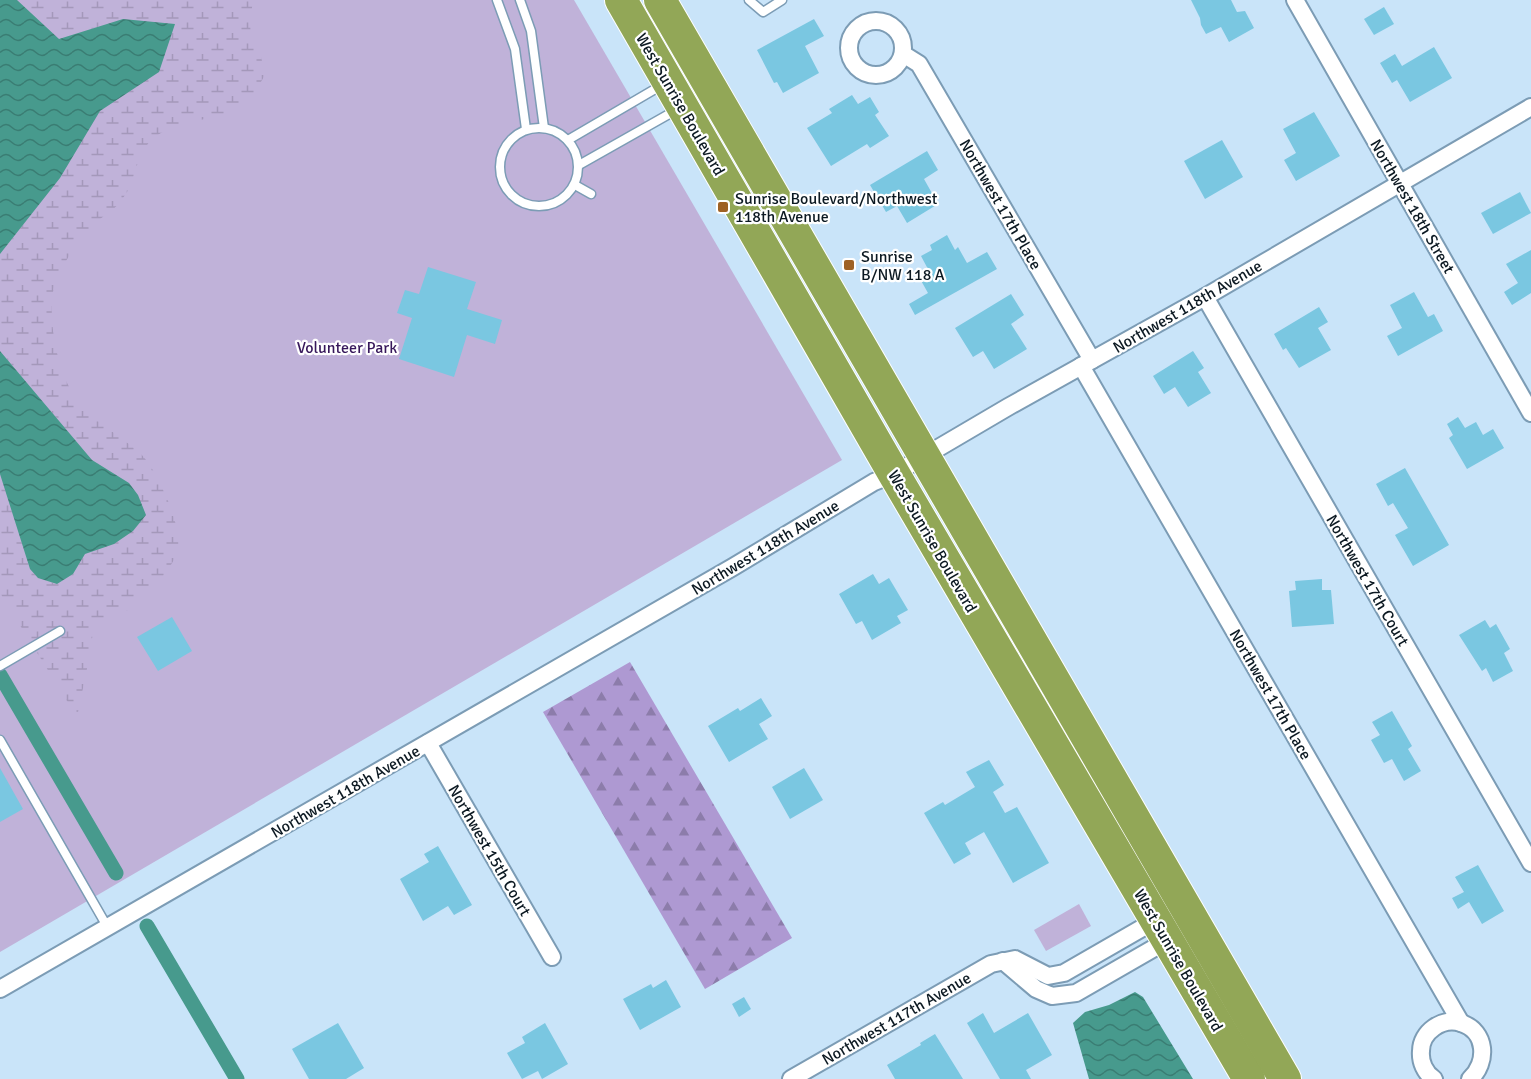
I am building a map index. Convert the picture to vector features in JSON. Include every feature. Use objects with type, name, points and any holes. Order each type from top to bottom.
[{"type":"highway","name":"West Sunrise Boulevard","points":[[621,0],[894,474],[1249,1079]]},
{"type":"highway","name":"West Sunrise Boulevard","points":[[660,0],[1285,1079]]},
{"type":"street","name":"Northwest 18th Street","points":[[1295,0],[1531,413]]},
{"type":"street","name":"Northwest 17th Place","points":[[903,54],[919,64],[1461,1023],[1470,1028],[1482,1044],[1482,1064],[1470,1079]]},
{"type":"street","name":"Northwest 118th Avenue","points":[[0,989],[733,567],[874,482],[894,474],[1205,297],[1531,107]]},
{"type":"street","name":"Northwest 17th Court","points":[[1205,297],[1531,863]]},
{"type":"street","name":"Northwest 15th Court","points":[[428,743],[552,957]]},
{"type":"street","points":[[1003,961],[1015,959],[1048,976],[1064,973],[1091,957],[1162,930]]},
{"type":"street","points":[[1003,961],[1036,989],[1052,996],[1076,993],[1103,978],[1162,930]]},
{"type":"street","points":[[1091,957],[1103,978]]},
{"type":"street","name":"Northwest 117th Avenue","points":[[791,1079],[991,964],[1003,961]]},
{"type":"street","points":[[1434,1079],[1424,1068],[1421,1058],[1421,1047],[1425,1037],[1431,1029],[1441,1023],[1461,1023]]},
{"type":"lane","points":[[497,0],[515,48],[526,129]]},
{"type":"lane","points":[[520,0],[531,31],[544,128]]},
{"type":"lane","points":[[749,0],[763,12],[782,0]]},
{"type":"lane","points":[[568,140],[675,94]]},
{"type":"lane","points":[[579,165],[675,94]]},
{"type":"lane","points":[[544,128],[557,132],[568,140],[576,151],[579,165],[574,184],[565,197],[545,206],[527,204],[512,195],[504,185],[500,174],[500,161],[509,141],[526,129],[544,128]]},
{"type":"lane","points":[[574,184],[591,194]]},
{"type":"lane","points":[[0,666],[60,632]]},
{"type":"lane","points":[[0,740],[108,928]]},
{"type":"green space","name":"Volunteer Park","points":[[0,0],[574,0],[842,460],[0,952]]},
{"type":"green space","points":[[17,0],[253,0],[250,22],[251,39],[260,52],[265,75],[250,98],[237,108],[166,130],[148,143],[140,157],[127,192],[116,207],[89,228],[63,266],[55,285],[52,305],[53,334],[65,378],[85,409],[132,446],[147,461],[168,500],[177,530],[178,543],[177,553],[169,568],[147,594],[130,609],[94,624],[77,717],[0,593],[0,474],[30,569],[38,578],[57,584],[73,574],[85,554],[114,544],[129,483],[92,460],[0,351],[0,254],[60,178],[100,111],[159,72],[123,19],[59,39]]},
{"type":"green space","points":[[630,662],[792,938],[705,989],[543,712]]},
{"type":"green space","points":[[1079,904],[1091,926],[1046,951],[1034,930]]},
{"type":"water","points":[[0,0],[17,0],[59,39],[123,19],[175,24],[159,72],[100,111],[60,178],[0,254]]},
{"type":"water","points":[[0,351],[92,460],[129,483],[138,495],[146,515],[133,531],[114,544],[85,554],[73,574],[57,584],[38,578],[30,569],[0,474]]},
{"type":"water","points":[[1135,992],[1143,997],[1193,1079],[1089,1079],[1073,1023],[1085,1012],[1109,1005]]},
{"type":"building","points":[[1191,0],[1231,0],[1237,12],[1245,11],[1254,28],[1229,42],[1221,27],[1206,34]]},
{"type":"building","points":[[1384,7],[1394,24],[1374,35],[1364,19]]},
{"type":"building","points":[[814,19],[824,36],[805,46],[819,73],[783,93],[777,82],[774,83],[757,50]]},
{"type":"building","points":[[1434,47],[1452,78],[1410,102],[1397,80],[1392,83],[1380,63],[1395,54],[1402,66]]},
{"type":"building","points":[[852,95],[858,104],[870,97],[879,112],[875,115],[889,136],[870,148],[867,144],[831,166],[807,128],[832,113],[829,109]]},
{"type":"building","points":[[1314,112],[1340,156],[1296,181],[1284,160],[1296,153],[1283,129]]},
{"type":"building","points":[[1222,140],[1243,177],[1205,199],[1184,161]]},
{"type":"building","points":[[927,151],[938,170],[924,179],[938,204],[907,223],[897,206],[886,212],[870,185]]},
{"type":"building","points":[[1520,192],[1531,213],[1493,234],[1481,213]]},
{"type":"building","points":[[947,235],[955,250],[958,247],[967,263],[987,252],[997,269],[915,315],[909,304],[928,293],[919,277],[929,271],[921,256],[932,250],[930,245]]},
{"type":"building","points":[[1531,250],[1531,293],[1512,305],[1504,292],[1518,283],[1506,264]]},
{"type":"building","points":[[428,267],[476,282],[467,309],[502,320],[495,344],[467,335],[454,377],[399,359],[412,318],[397,313],[405,290],[419,294]]},
{"type":"building","points":[[1414,292],[1428,317],[1434,314],[1443,331],[1398,356],[1387,336],[1402,328],[1390,305]]},
{"type":"building","points":[[1011,294],[1024,315],[1011,324],[1027,349],[994,369],[983,351],[973,357],[955,328]]},
{"type":"building","points":[[1319,307],[1328,322],[1318,328],[1331,350],[1299,368],[1286,348],[1283,350],[1274,334]]},
{"type":"building","points":[[1193,351],[1204,368],[1198,372],[1211,393],[1188,407],[1175,387],[1164,394],[1153,376]]},
{"type":"building","points":[[1458,417],[1465,428],[1476,422],[1483,435],[1493,429],[1504,448],[1467,469],[1449,438],[1453,435],[1447,424]]},
{"type":"building","points":[[1405,468],[1449,545],[1413,566],[1395,535],[1408,528],[1393,503],[1388,506],[1376,484]]},
{"type":"building","points":[[873,574],[879,584],[889,578],[908,610],[897,616],[901,623],[872,640],[862,621],[856,624],[839,594]]},
{"type":"building","points":[[1322,579],[1322,590],[1331,590],[1334,624],[1292,627],[1289,591],[1296,590],[1295,581]]},
{"type":"building","points":[[172,617],[192,651],[158,671],[137,637]]},
{"type":"building","points":[[1485,620],[1490,628],[1496,624],[1510,649],[1504,653],[1513,671],[1493,682],[1486,668],[1482,671],[1459,635]]},
{"type":"building","points":[[761,698],[772,716],[759,724],[768,739],[729,762],[708,726],[738,708],[740,711]]},
{"type":"building","points":[[1392,711],[1412,746],[1408,749],[1421,771],[1404,781],[1392,759],[1384,763],[1371,740],[1380,735],[1372,722]]},
{"type":"building","points":[[989,760],[1004,785],[993,792],[1005,813],[1017,807],[1049,863],[1013,883],[984,832],[965,843],[971,854],[954,864],[924,813],[943,802],[945,805],[975,787],[966,772]]},
{"type":"building","points":[[0,768],[23,809],[0,822]]},
{"type":"building","points":[[804,768],[823,800],[790,819],[772,787]]},
{"type":"building","points":[[438,846],[472,905],[454,915],[448,906],[423,921],[400,879],[429,862],[424,854]]},
{"type":"building","points":[[1478,865],[1504,911],[1482,924],[1469,902],[1458,909],[1452,898],[1464,892],[1455,877]]},
{"type":"building","points":[[666,980],[681,1007],[640,1030],[623,999],[651,984],[653,988]]},
{"type":"building","points":[[744,997],[751,1009],[739,1017],[732,1004]]},
{"type":"building","points":[[983,1013],[994,1033],[1028,1013],[1052,1055],[1026,1070],[1031,1079],[1000,1079],[967,1023]]},
{"type":"building","points":[[338,1023],[364,1068],[346,1079],[309,1079],[292,1049]]},
{"type":"building","points":[[545,1023],[568,1064],[542,1079],[538,1071],[522,1079],[507,1053],[525,1043],[522,1037]]},
{"type":"building","points":[[935,1034],[963,1079],[895,1079],[887,1065]]},
{"type":"waterway","points":[[0,675],[116,873]]},
{"type":"waterway","points":[[147,926],[237,1079]]},
{"type":"place","name":"Sunrise Boulevard/Northwest 118th Avenue","points":[[723,207]]},
{"type":"place","name":"Sunrise B/NW 118 A","points":[[849,265]]}]
